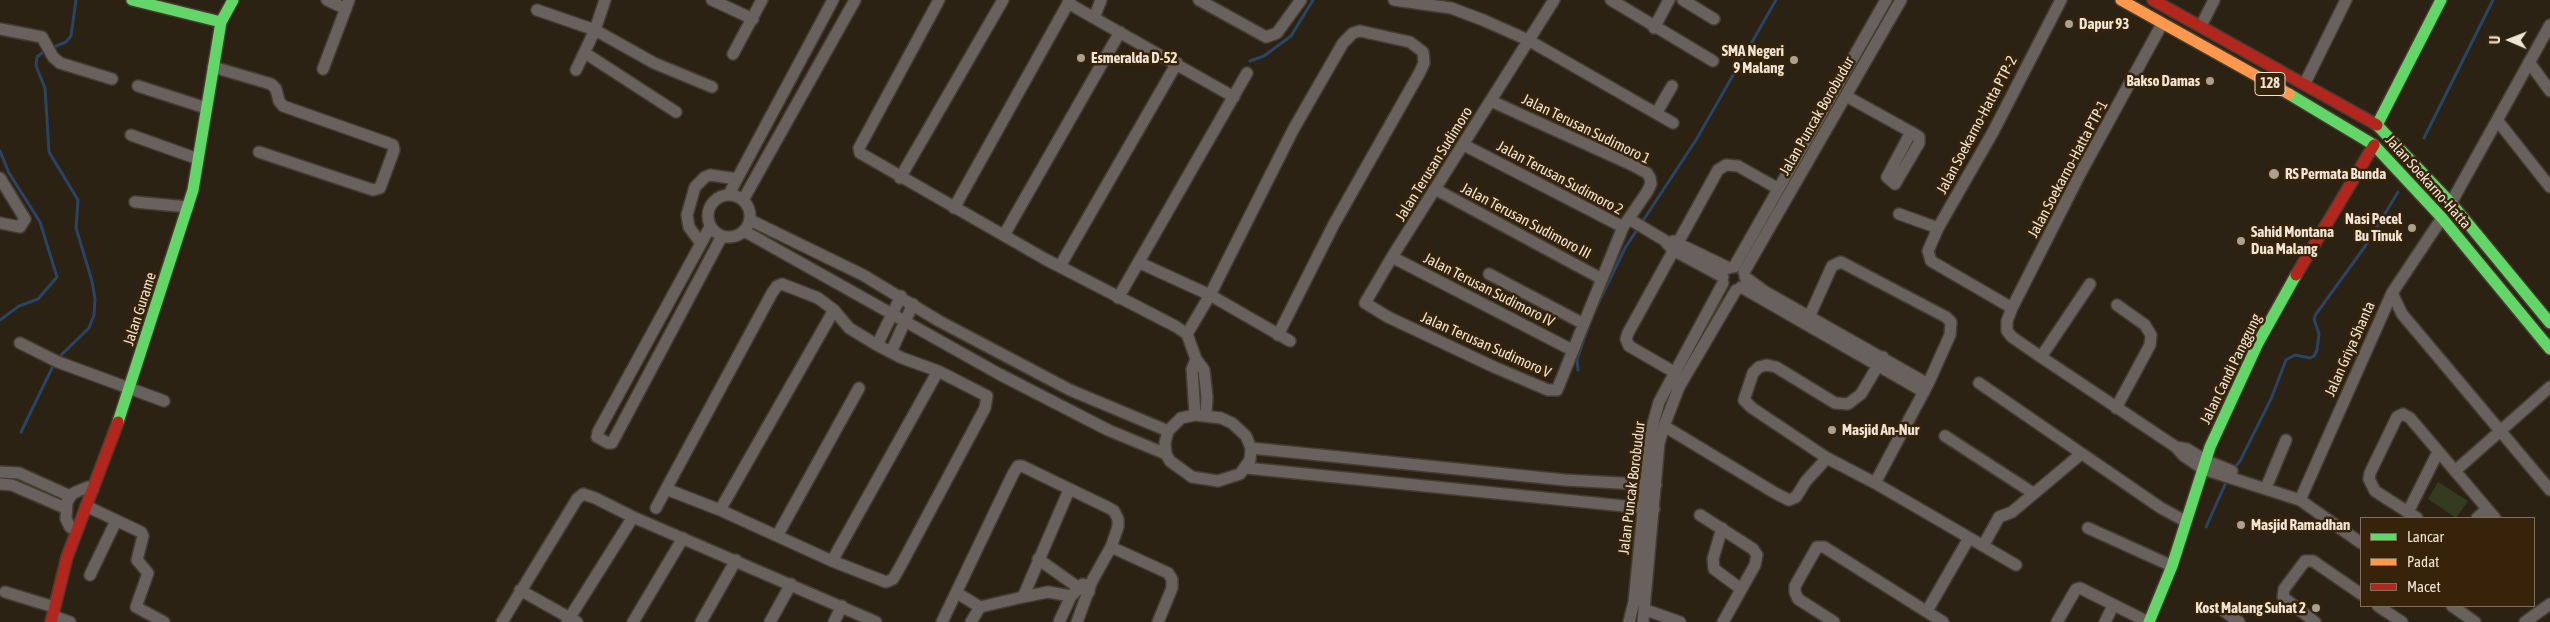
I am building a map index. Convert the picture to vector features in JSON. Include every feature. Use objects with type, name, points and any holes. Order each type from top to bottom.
[{"type":"main road","points":[[132,0],[221,22]]},
{"type":"main road","name":"Jalan Gurame","points":[[53,615],[76,530],[130,390],[188,207],[221,22],[233,0]]},
{"type":"main road","name":"Jalan Soekarno-Hatta","points":[[2120,0],[2326,115],[2374,145],[2442,218],[2550,349]]},
{"type":"main road","name":"Jalan Soekarno-Hatta","points":[[2152,0],[2378,125],[2451,203],[2550,323]]},
{"type":"main road","points":[[2378,125],[2441,0]]},
{"type":"main road","points":[[2194,41],[2201,26]]},
{"type":"main road","name":"Jalan Candi Panggung","points":[[2149,622],[2172,566],[2204,464],[2258,343],[2314,244],[2374,145]]},
{"type":"main road","points":[[2504,294],[2516,282]]},
{"type":"street","points":[[323,69],[348,4],[327,0]]},
{"type":"street","points":[[576,70],[596,30],[605,0]]},
{"type":"street","points":[[712,0],[753,19]]},
{"type":"street","points":[[733,54],[762,0]]},
{"type":"street","points":[[729,194],[833,0]]},
{"type":"street","points":[[743,200],[855,0]]},
{"type":"street","points":[[938,0],[859,148],[862,156],[1118,298],[1187,334],[1196,359],[1204,370],[1207,396],[1200,415]]},
{"type":"street","points":[[900,178],[1003,0]]},
{"type":"street","points":[[1094,18],[1101,0]]},
{"type":"street","points":[[1199,0],[1266,37],[1278,33],[1301,0]]},
{"type":"street","points":[[1394,0],[1449,6],[1528,40],[1657,112],[1673,123]]},
{"type":"street","name":"Jalan Terusan Sudimoro","points":[[1365,303],[1554,0]]},
{"type":"street","points":[[1611,0],[1654,28],[1713,61]]},
{"type":"street","points":[[1654,28],[1669,0]]},
{"type":"street","points":[[1682,0],[1714,19]]},
{"type":"street","name":"Jalan Puncak Borobudur","points":[[1651,485],[1651,431],[1659,402],[1674,372],[1816,149],[1901,0]]},
{"type":"street","name":"Jalan Soekarno-Hatta PTP-2","points":[[2012,308],[1936,264],[1928,256],[1928,251],[1938,228],[1993,132],[2061,0]]},
{"type":"street","points":[[2201,26],[2214,0]]},
{"type":"street","points":[[2305,83],[2346,0]]},
{"type":"street","points":[[954,208],[1069,2],[1234,97]]},
{"type":"street","points":[[1884,3],[1894,13]]},
{"type":"street","name":"Jalan Puncak Borobudur","points":[[1629,622],[1634,602],[1659,443],[1679,387],[1777,188],[1884,3]]},
{"type":"street","points":[[537,10],[596,30],[654,63],[712,87]]},
{"type":"street","name":"Jalan Soekarno-Hatta PTP-1","points":[[2041,357],[2012,338],[2007,331],[2007,320],[2080,174],[2162,24]]},
{"type":"street","points":[[2451,203],[2550,25]]},
{"type":"street","points":[[0,29],[42,37],[53,57],[60,63],[112,79]]},
{"type":"street","points":[[1187,334],[1210,295],[1294,130],[1348,37],[1360,31],[1416,45],[1423,52],[1424,62],[1420,72],[1334,224],[1278,334]]},
{"type":"street","points":[[1004,235],[1120,32]]},
{"type":"street","points":[[585,53],[676,112]]},
{"type":"street","points":[[2529,62],[2550,92]]},
{"type":"street","points":[[1060,266],[1177,63]]},
{"type":"street","points":[[212,67],[271,84],[276,89],[279,101],[283,106],[388,143],[394,150],[380,188],[373,190],[259,152]]},
{"type":"street","points":[[1118,298],[1140,263],[1247,73]]},
{"type":"street","points":[[138,86],[206,108]]},
{"type":"street","points":[[1657,112],[1672,86]]},
{"type":"street","points":[[1846,96],[1911,132]]},
{"type":"street","name":"Jalan Terusan Sudimoro 1","points":[[1491,101],[1647,173],[1651,184],[1628,222]]},
{"type":"street","points":[[2497,120],[2550,187]]},
{"type":"street","points":[[131,135],[198,159]]},
{"type":"street","points":[[1804,142],[1816,149]]},
{"type":"street","name":"Jalan Terusan Sudimoro 2","points":[[1464,145],[1628,222],[1647,229],[1734,277]]},
{"type":"street","points":[[1674,372],[1633,350],[1626,339],[1718,170],[1726,164],[1738,166],[1777,188]]},
{"type":"street","points":[[700,242],[689,227],[687,216],[695,187],[705,177],[710,175],[718,174],[736,179]]},
{"type":"street","points":[[0,178],[25,219],[20,227],[0,223]]},
{"type":"street","name":"Jalan Terusan Sudimoro III","points":[[1435,189],[1602,278]]},
{"type":"street","points":[[729,194],[743,200],[749,210],[750,220],[744,230],[733,236],[722,236],[710,226],[707,219],[709,206],[718,197],[729,194]]},
{"type":"street","points":[[135,202],[188,207]]},
{"type":"street","points":[[1899,214],[1938,228]]},
{"type":"street","name":"Jalan Griya Shanta","points":[[2300,500],[2392,293],[2442,218]]},
{"type":"street","points":[[750,220],[807,247],[901,296],[939,321],[1070,390],[1168,431]]},
{"type":"street","points":[[1572,350],[1582,323],[1628,222]]},
{"type":"street","points":[[710,226],[598,432],[598,437],[608,444],[612,443],[722,236]]},
{"type":"street","points":[[744,230],[999,374],[1108,430],[1166,454]]},
{"type":"street","name":"Jalan Terusan Sudimoro IV","points":[[1392,257],[1572,350]]},
{"type":"street","points":[[1810,316],[1832,266],[1841,262],[1946,317],[1952,326],[1950,335],[1926,388],[1875,483]]},
{"type":"street","points":[[1140,263],[1210,295],[1290,341]]},
{"type":"street","points":[[1489,274],[1582,323]]},
{"type":"street","points":[[1734,277],[1810,316],[1844,340]]},
{"type":"street","points":[[1734,277],[1926,388]]},
{"type":"street","points":[[656,508],[666,489],[777,286],[786,284],[818,298],[834,310],[850,328],[877,345],[984,393],[987,403],[897,572],[890,580],[881,581],[832,562],[720,510],[666,489]]},
{"type":"street","points":[[2090,284],[2041,357],[2176,447],[2184,456],[2274,492],[2280,492],[2300,500],[2360,542]]},
{"type":"street","points":[[2392,293],[2402,314],[2550,490]]},
{"type":"street","points":[[877,345],[901,296]]},
{"type":"street","name":"Jalan Terusan Sudimoro V","points":[[1365,303],[1388,317],[1553,391],[1559,387],[1572,350]]},
{"type":"street","points":[[891,352],[914,304]]},
{"type":"street","points":[[2116,408],[2150,345],[2151,338],[2149,329],[2145,324],[2118,305]]},
{"type":"street","points":[[720,510],[834,310]]},
{"type":"street","points":[[2382,313],[2402,314]]},
{"type":"street","points":[[20,343],[56,361],[164,401]]},
{"type":"street","points":[[1880,362],[1861,394],[1848,404],[1842,405],[1829,400],[1776,367],[1767,365],[1759,367],[1753,373],[1744,400],[1747,404],[1827,458],[1875,483],[2016,566]]},
{"type":"street","points":[[832,562],[938,371]]},
{"type":"street","points":[[1978,383],[2160,508],[2185,521]]},
{"type":"street","points":[[776,536],[859,388]]},
{"type":"street","points":[[2455,471],[2550,388]]},
{"type":"street","points":[[2438,452],[2412,515],[2376,492],[2369,479],[2397,418],[2403,414],[2410,418],[2494,517]]},
{"type":"street","points":[[1246,468],[1251,448],[1246,436],[1232,423],[1200,415],[1181,418],[1168,431],[1165,443],[1166,454],[1170,461],[1192,478],[1206,480],[1232,477],[1246,468],[1648,508]]},
{"type":"street","points":[[1664,426],[1775,494],[1789,500],[1796,497],[1806,481],[1827,458]]},
{"type":"street","points":[[1945,436],[2033,493]]},
{"type":"street","points":[[2268,482],[2286,440]]},
{"type":"street","points":[[1251,448],[1565,480],[1651,485]]},
{"type":"street","points":[[1983,546],[1999,518],[2012,512],[2081,454]]},
{"type":"street","points":[[942,622],[1018,466],[1027,467],[1069,490],[1114,511],[1118,527],[1111,547],[1059,622]]},
{"type":"street","points":[[3,478],[18,474],[70,496]]},
{"type":"street","points":[[2229,474],[2268,482],[2277,486],[2280,492]]},
{"type":"street","points":[[3,478],[12,485],[65,508]]},
{"type":"street","points":[[1562,498],[1565,480]]},
{"type":"street","points":[[76,530],[67,523],[65,508],[70,496],[82,489],[93,489]]},
{"type":"street","points":[[1023,597],[1069,490]]},
{"type":"street","points":[[502,622],[520,590],[582,494],[595,498],[633,517],[876,622]]},
{"type":"street","points":[[86,506],[138,530],[143,536],[137,560],[148,573],[136,607],[164,622]]},
{"type":"street","name":"Jalan Puncak Borobudur","points":[[1645,616],[1648,508]]},
{"type":"street","points":[[2478,517],[2487,509]]},
{"type":"street","points":[[1700,515],[1757,553],[1756,565],[1723,622]]},
{"type":"street","points":[[520,590],[571,621],[633,517]]},
{"type":"street","points":[[90,575],[116,521]]},
{"type":"street","points":[[1722,528],[1713,559],[1714,569],[1741,589]]},
{"type":"street","points":[[2088,528],[2172,566]]},
{"type":"street","points":[[633,622],[683,538]]},
{"type":"street","points":[[1927,611],[1969,538]]},
{"type":"street","points":[[1111,547],[1168,573],[1172,579],[1172,588],[1158,622]]},
{"type":"street","points":[[1834,622],[1798,599],[1795,592],[1795,586],[1817,547],[1824,547],[1943,622]]},
{"type":"street","points":[[1038,559],[1083,589]]},
{"type":"street","points":[[701,622],[736,560]]},
{"type":"street","points":[[2315,622],[2283,597],[2284,589],[2305,562],[2313,561],[2360,593]]},
{"type":"street","points":[[770,622],[791,584]]},
{"type":"street","points":[[2057,622],[2078,588],[2149,622]]},
{"type":"street","points":[[957,593],[980,607],[1048,592],[1083,589]]},
{"type":"street","points":[[1077,622],[1083,589]]},
{"type":"street","points":[[5,592],[70,622]]},
{"type":"street","points":[[2526,622],[2550,604]]},
{"type":"street","points":[[834,622],[842,606]]},
{"type":"street","points":[[2105,622],[2113,606]]},
{"type":"street","points":[[971,622],[980,607]]},
{"type":"street","points":[[2453,607],[2475,622]]},
{"type":"street","points":[[2385,608],[2402,622]]},
{"type":"street","points":[[2224,611],[2239,622]]},
{"type":"street","points":[[1645,616],[1680,622]]},
{"type":"green space","points":[[2438,482],[2468,501],[2457,517],[2455,517],[2428,499]]},
{"type":"waterway","points":[[56,46],[66,42],[71,36],[76,0]]},
{"type":"waterway","points":[[1250,61],[1264,56],[1291,36],[1313,0]]},
{"type":"waterway","points":[[1596,308],[1625,248],[1696,140],[1776,0]]},
{"type":"waterway","points":[[2424,138],[2493,0]]},
{"type":"waterway","points":[[43,52],[37,57],[36,66],[45,88],[49,152],[78,200],[76,228],[92,281],[95,299],[94,315],[89,328],[57,359]]},
{"type":"waterway","points":[[0,151],[9,173],[40,222],[57,277],[38,299],[19,306],[0,320]]},
{"type":"waterway","points":[[2233,470],[2240,461],[2271,399],[2286,360],[2295,355],[2310,358],[2314,356],[2317,350],[2319,334],[2314,319],[2316,314],[2366,245],[2398,192]]},
{"type":"waterway","points":[[1578,370],[1577,359],[1588,328]]},
{"type":"waterway","points":[[21,432],[54,364]]},
{"type":"waterway","points":[[2206,527],[2227,480]]},
{"type":"traffic: fast","points":[[132,0],[221,22]]},
{"type":"traffic: fast","points":[[118,422],[193,190],[221,22],[233,0]]},
{"type":"traffic: fast","points":[[2377,125],[2441,0]]},
{"type":"traffic: fast","points":[[2289,94],[2374,145],[2442,218],[2550,349]]},
{"type":"traffic: fast","points":[[2377,125],[2451,203],[2550,323]]},
{"type":"traffic: fast","points":[[2149,622],[2172,566],[2210,447],[2258,343],[2296,275]]},
{"type":"traffic: slow","points":[[2121,0],[2289,94]]},
{"type":"traffic: jam","points":[[2153,0],[2377,125]]},
{"type":"traffic: jam","points":[[2296,275],[2374,145]]},
{"type":"traffic: jam","points":[[51,622],[67,557],[118,422]]},
{"type":"place","name":"Dapur 93","points":[[2069,24]]},
{"type":"place","name":"Esmeralda D-52","points":[[1081,58]]},
{"type":"place","name":"SMA Negeri 9 Malang","points":[[1794,60]]},
{"type":"place","name":"Bakso Damas","points":[[2210,81]]},
{"type":"place","name":"RS Permata Bunda","points":[[2274,174]]},
{"type":"place","name":"Nasi Pecel Bu Tinuk","points":[[2412,228]]},
{"type":"place","name":"Sahid Montana Dua Malang","points":[[2241,241]]},
{"type":"place","name":"Masjid An-Nur","points":[[1832,430]]},
{"type":"place","name":"Masjid Ramadhan","points":[[2241,525]]},
{"type":"place","name":"Kost Malang Suhat 2","points":[[2316,608]]}]
